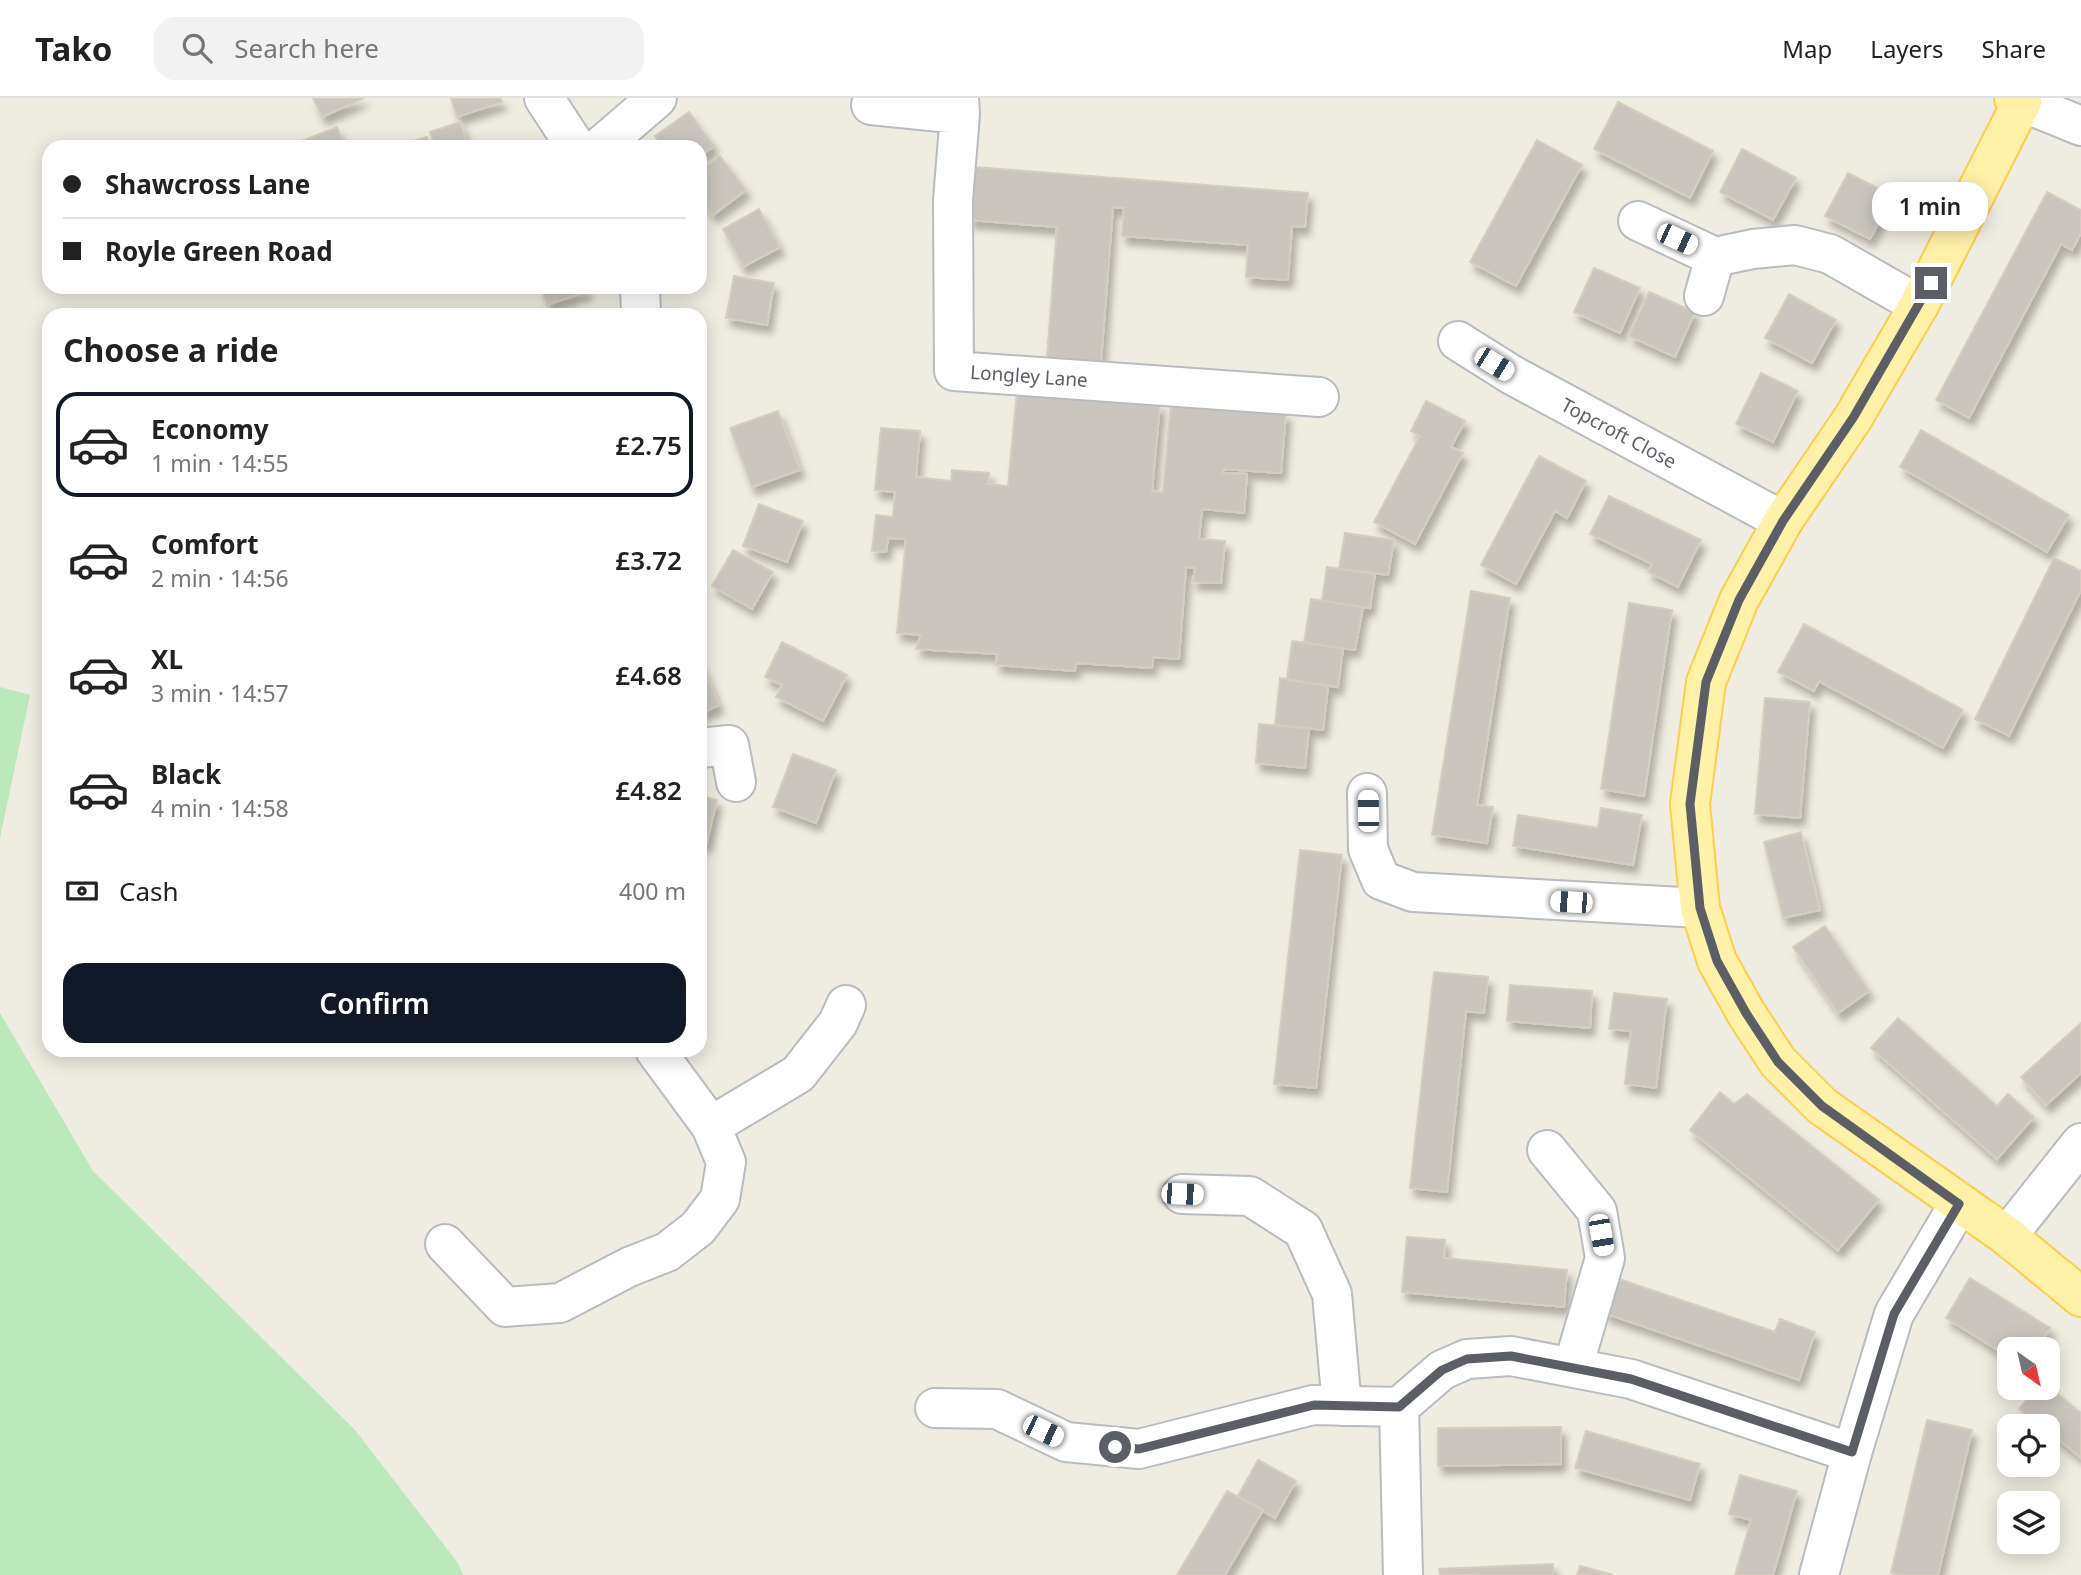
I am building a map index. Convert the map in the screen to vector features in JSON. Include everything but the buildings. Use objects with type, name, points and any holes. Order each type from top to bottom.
[{"type":"main road","points":[[2018,100],[1919,305],[1853,418],[1783,521],[1739,600],[1706,682],[1690,804],[1700,908],[1717,961],[1778,1062],[1822,1106],[2007,1236],[2081,1297]]},
{"type":"street","points":[[544,98],[571,140]]},
{"type":"street","points":[[608,140],[657,98]]},
{"type":"street","points":[[2018,100],[2081,126]]},
{"type":"street","name":"Longley Lane","points":[[871,105],[960,106],[953,200],[954,371],[1319,397]]},
{"type":"street","points":[[1638,221],[1715,257],[1753,249],[1795,245],[1830,254],[1919,305]]},
{"type":"street","points":[[1704,296],[1715,257]]},
{"type":"street","name":"Topcroft Close","points":[[1458,341],[1512,375],[1783,521]]},
{"type":"street","points":[[707,747],[729,745],[736,782]]},
{"type":"street","points":[[1367,793],[1368,849],[1381,880],[1417,893],[1700,908]]},
{"type":"street","points":[[711,1126],[798,1074],[838,1023],[846,1005]]},
{"type":"street","points":[[445,1244],[505,1307],[560,1303],[629,1267],[667,1252],[698,1228],[720,1199],[726,1162],[711,1126],[660,1057]]},
{"type":"street","points":[[2007,1236],[2081,1143]]},
{"type":"street","points":[[1547,1150],[1597,1211],[1605,1258],[1573,1367]]},
{"type":"street","points":[[1182,1194],[1250,1196],[1303,1230],[1332,1294],[1342,1406]]},
{"type":"street","points":[[1819,1575],[1852,1452],[1894,1314],[1959,1204]]},
{"type":"street","points":[[935,1409],[997,1409],[1066,1442],[1139,1449],[1314,1405],[1399,1407],[1442,1370],[1467,1359],[1511,1356],[1631,1379],[1852,1452]]},
{"type":"street","points":[[1399,1407],[1403,1575]]},
{"type":"green space","points":[[0,687],[30,695],[0,838]]},
{"type":"green space","points":[[0,1013],[93,1171],[355,1430],[458,1563],[463,1575],[0,1575]]},
{"type":"route","points":[[1115,1447],[1139,1449],[1314,1405],[1399,1407],[1442,1370],[1467,1359],[1511,1356],[1631,1379],[1852,1452],[1894,1314],[1959,1204],[1822,1106],[1778,1062],[1717,961],[1700,908],[1690,804],[1706,682],[1739,600],[1783,521],[1853,418],[1931,283]]}]
